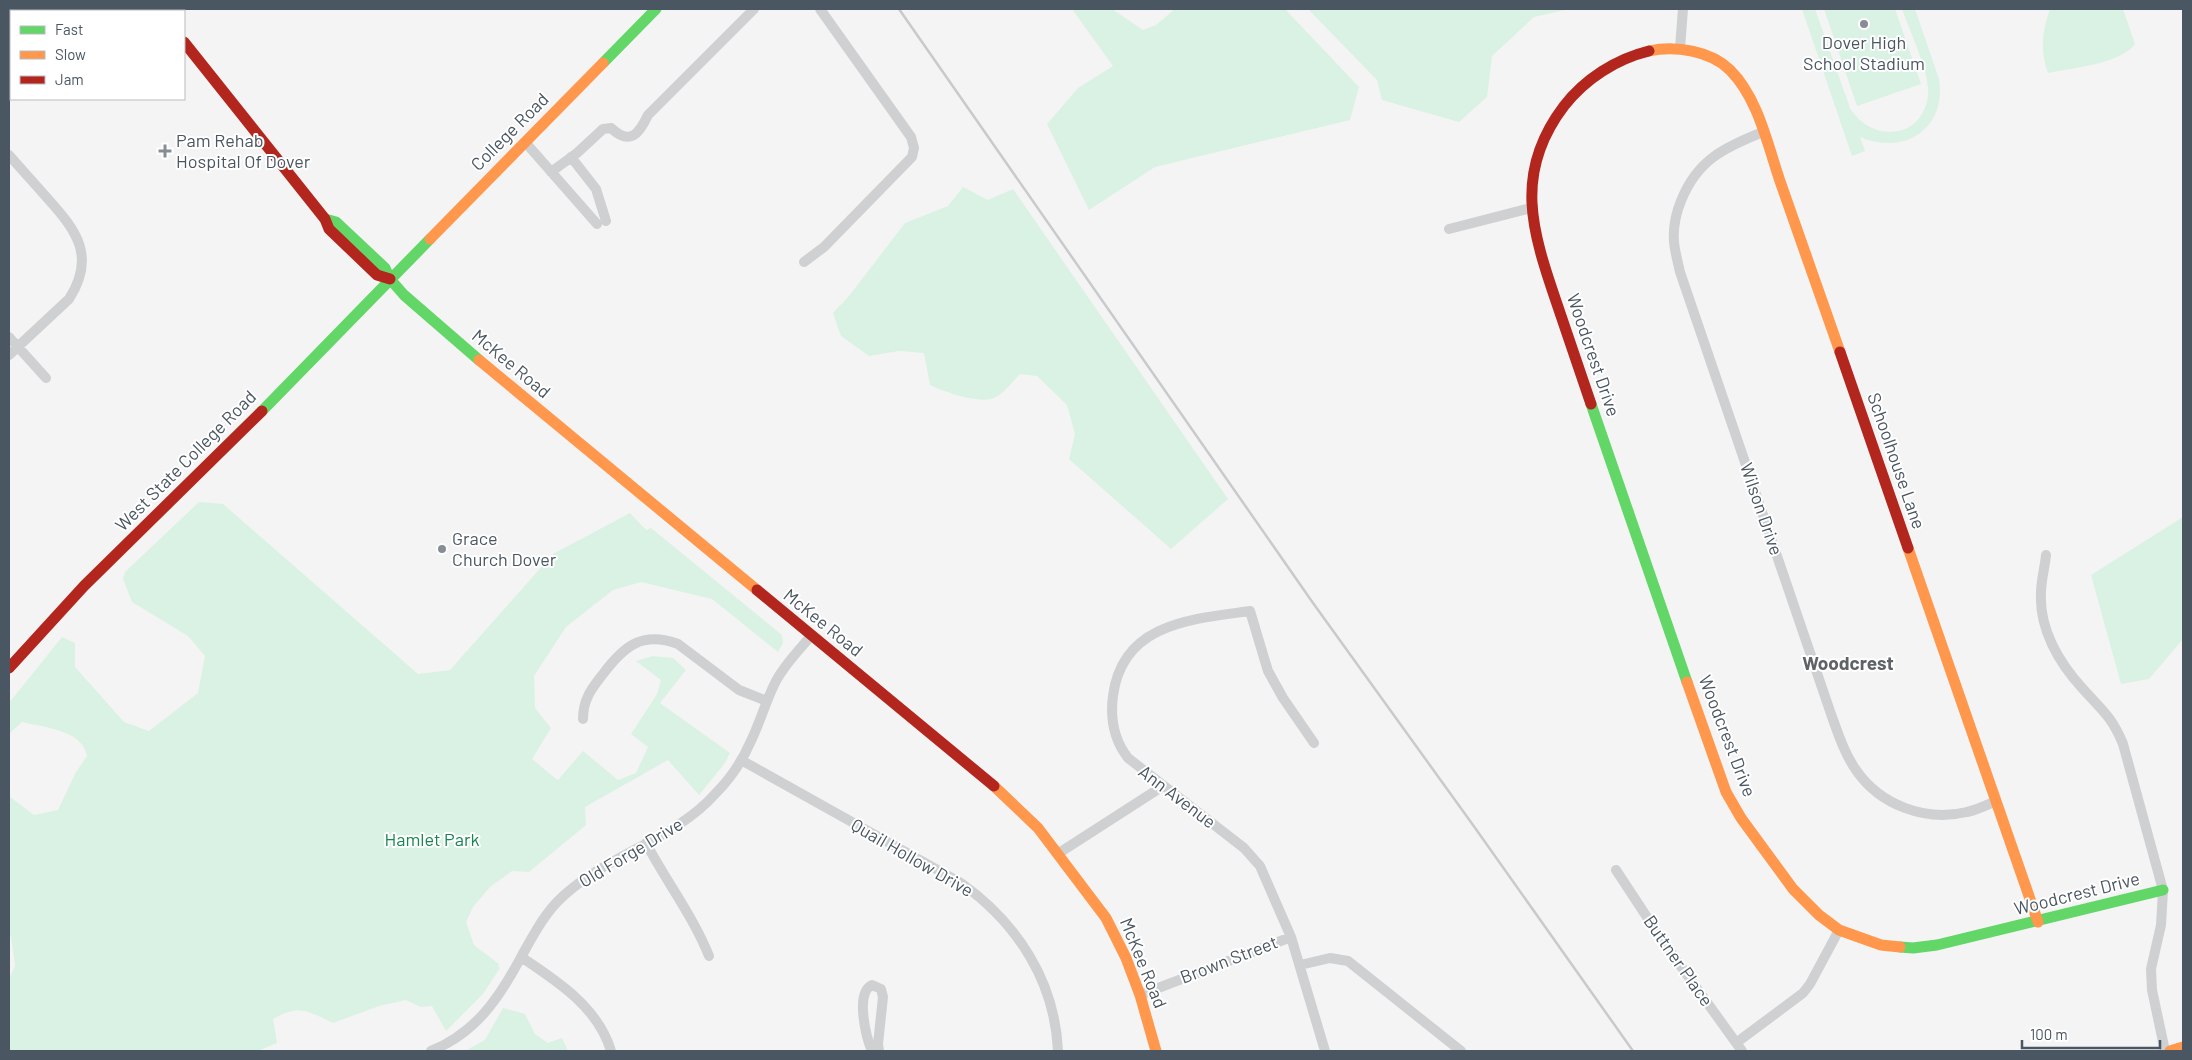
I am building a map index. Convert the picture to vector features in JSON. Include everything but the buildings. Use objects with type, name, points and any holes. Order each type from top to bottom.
[{"type":"street","name":"College Road","points":[[390,279],[656,9]]},
{"type":"street","points":[[551,172],[607,127],[620,136],[628,137],[641,130],[648,115],[754,9]]},
{"type":"street","points":[[804,262],[824,248],[912,157],[914,148],[911,137],[820,9]]},
{"type":"street","points":[[1680,48],[1683,9]]},
{"type":"street","name":"McKee Road","points":[[185,43],[325,219],[336,222],[384,268],[390,279],[404,295],[474,356],[987,780],[1038,828],[1059,853],[1106,918],[1126,958],[1140,995],[1156,1051]]},
{"type":"street","name":"Schoolhouse Lane","points":[[1680,48],[1699,52],[1720,62],[1731,71],[1746,90],[1763,132],[2038,922]]},
{"type":"street","name":"Woodcrest Drive","points":[[1680,48],[1654,49],[1633,54],[1602,71],[1570,99],[1551,125],[1541,143],[1531,184],[1531,208],[1533,228],[1543,264],[1726,792],[1741,818],[1793,889],[1819,915],[1839,930],[1881,945],[1913,948],[1937,945],[2038,922],[2163,890]]},
{"type":"street","name":"Wilson Drive","points":[[1763,132],[1732,144],[1712,158],[1696,173],[1687,185],[1680,204],[1676,217],[1674,242],[1680,272],[1831,714],[1844,750],[1856,770],[1871,788],[1890,801],[1910,810],[1929,814],[1967,812],[1996,801]]},
{"type":"street","points":[[525,142],[551,172],[601,222],[596,189],[571,157]]},
{"type":"street","points":[[9,155],[68,221],[78,238],[82,263],[76,287],[69,299],[9,355]]},
{"type":"street","points":[[1449,229],[1531,208]]},
{"type":"street","name":"West State College Road","points":[[9,668],[84,586],[209,465],[390,279]]},
{"type":"street","points":[[9,337],[46,378]]},
{"type":"street","points":[[2046,555],[2040,594],[2046,631],[2061,664],[2083,690],[2105,710],[2115,724],[2123,744],[2163,890],[2161,925],[2151,969],[2152,990],[2165,1051]]},
{"type":"street","name":"Ann Avenue","points":[[1314,743],[1283,698],[1268,672],[1250,611],[1188,620],[1165,627],[1143,641],[1134,650],[1120,671],[1112,702],[1112,715],[1117,740],[1128,758],[1237,842],[1252,857],[1266,878],[1290,936],[1325,1051]]},
{"type":"street","name":"Old Forge Drive","points":[[431,1051],[445,1045],[471,1028],[485,1014],[534,933],[556,903],[569,891],[598,871],[685,820],[703,806],[722,786],[750,745],[767,701],[782,670],[811,636]]},
{"type":"street","points":[[583,719],[583,710],[589,692],[617,656],[626,648],[646,640],[663,640],[678,644],[739,690],[767,701]]},
{"type":"street","name":"Quail Hollow Drive","points":[[741,760],[961,883],[993,908],[1019,938],[1040,974],[1052,1010],[1058,1051]]},
{"type":"street","points":[[1059,853],[1163,786]]},
{"type":"street","points":[[646,843],[675,896],[700,936],[708,956]]},
{"type":"street","name":"Buttner Place","points":[[1616,870],[1662,940],[1739,1047]]},
{"type":"street","points":[[1739,1047],[1803,993],[1810,984],[1839,930]]},
{"type":"street","name":"Brown Street","points":[[1140,995],[1290,936]]},
{"type":"street","points":[[521,957],[560,984],[587,1008],[604,1034],[611,1051]]},
{"type":"street","points":[[1300,965],[1330,958],[1348,961],[1461,1051]]},
{"type":"street","points":[[872,1051],[865,1030],[863,999],[865,991],[872,986],[880,989],[883,997],[879,1051]]},
{"type":"street","points":[[2170,1051],[2183,1047]]},
{"type":"green space","points":[[1072,9],[1112,9],[1143,30],[1156,25],[1175,9],[1285,9],[1359,87],[1350,120],[1155,167],[1089,210],[1047,124],[1078,88],[1113,66]]},
{"type":"green space","points":[[1308,9],[1569,9],[1534,17],[1492,56],[1487,97],[1459,122],[1382,100],[1377,80]]},
{"type":"green space","points":[[1802,9],[1815,9],[1850,108],[1859,119],[1870,127],[1882,131],[1895,132],[1906,128],[1916,121],[1924,111],[1928,96],[1923,65],[1902,9],[1915,9],[1939,79],[1940,97],[1936,112],[1929,124],[1919,134],[1906,140],[1892,143],[1876,142],[1860,137],[1865,151],[1852,156]]},
{"type":"green space","points":[[1824,9],[1895,9],[1921,84],[1857,106]]},
{"type":"green space","points":[[2050,9],[2123,9],[2135,44],[2128,51],[2107,61],[2048,73],[2045,65],[2043,41]]},
{"type":"green space","points":[[963,187],[988,200],[1013,189],[1228,499],[1171,549],[1069,459],[1075,434],[1067,405],[1037,376],[1020,374],[1004,391],[994,398],[971,398],[953,394],[930,385],[924,353],[899,351],[869,356],[841,336],[833,313],[849,296],[905,223],[948,206]]},
{"type":"green space","name":"Hamlet Park","points":[[199,502],[223,504],[418,674],[450,670],[553,554],[630,513],[646,530],[651,528],[782,635],[783,643],[778,652],[712,599],[641,582],[613,590],[566,627],[534,676],[535,708],[551,728],[532,759],[555,778],[558,780],[583,751],[618,780],[636,773],[648,747],[631,734],[657,694],[661,680],[636,661],[653,656],[673,658],[686,670],[660,703],[730,753],[725,763],[699,795],[668,760],[585,807],[586,825],[529,872],[512,871],[490,887],[473,907],[466,922],[474,945],[499,964],[500,968],[483,994],[446,1031],[432,1006],[421,1007],[406,1000],[379,1006],[333,1023],[303,1011],[282,1014],[273,1019],[277,1043],[258,1051],[9,1051],[9,979],[15,966],[11,936],[9,934],[9,796],[34,815],[58,810],[76,772],[87,756],[84,747],[78,740],[51,728],[22,722],[9,734],[9,703],[62,637],[75,643],[75,667],[124,722],[149,731],[198,693],[205,656],[188,636],[132,602],[123,579],[125,572]]},
{"type":"green space","points":[[2183,517],[2183,639],[2149,679],[2121,684],[2091,575]]},
{"type":"green space","points":[[503,1008],[525,1014],[535,1034],[548,1043],[562,1038],[568,1051],[465,1051],[485,1040]]},
{"type":"railway","points":[[899,9],[1313,603],[1633,1051]]},
{"type":"traffic: fast","points":[[603,63],[656,9]]},
{"type":"traffic: fast","points":[[325,219],[336,222],[385,268],[390,279],[404,295],[479,360]]},
{"type":"traffic: fast","points":[[262,411],[430,239]]},
{"type":"traffic: fast","points":[[1591,404],[1687,682]]},
{"type":"traffic: fast","points":[[1900,947],[1913,948],[1937,945],[2163,890]]},
{"type":"traffic: slow","points":[[1649,51],[1681,49],[1703,54],[1722,63],[1740,82],[1762,124],[1840,352]]},
{"type":"traffic: slow","points":[[430,239],[603,63]]},
{"type":"traffic: slow","points":[[479,360],[757,590]]},
{"type":"traffic: slow","points":[[1908,548],[2038,922]]},
{"type":"traffic: slow","points":[[1687,682],[1726,792],[1741,818],[1793,889],[1819,915],[1839,930],[1881,945],[1900,947]]},
{"type":"traffic: slow","points":[[994,786],[1038,828],[1106,918],[1126,958],[1140,995],[1156,1051]]},
{"type":"traffic: slow","points":[[2170,1051],[2183,1047]]},
{"type":"traffic: jam","points":[[185,43],[325,219],[329,229],[377,275],[390,279]]},
{"type":"traffic: jam","points":[[1591,404],[1540,252],[1532,203],[1533,179],[1538,155],[1548,131],[1572,96],[1602,71],[1625,59],[1649,51]]},
{"type":"traffic: jam","points":[[1840,352],[1908,548]]},
{"type":"traffic: jam","points":[[9,668],[84,586],[262,411]]},
{"type":"traffic: jam","points":[[757,590],[994,786]]},
{"type":"place","name":"Dover High School Stadium","points":[[1864,24]]},
{"type":"place","name":"Pam Rehab Hospital Of Dover","points":[[165,151]]},
{"type":"place","name":"Grace Church Dover","points":[[442,549]]},
{"type":"district","name":"Woodcrest","points":[[1848,663]]}]
